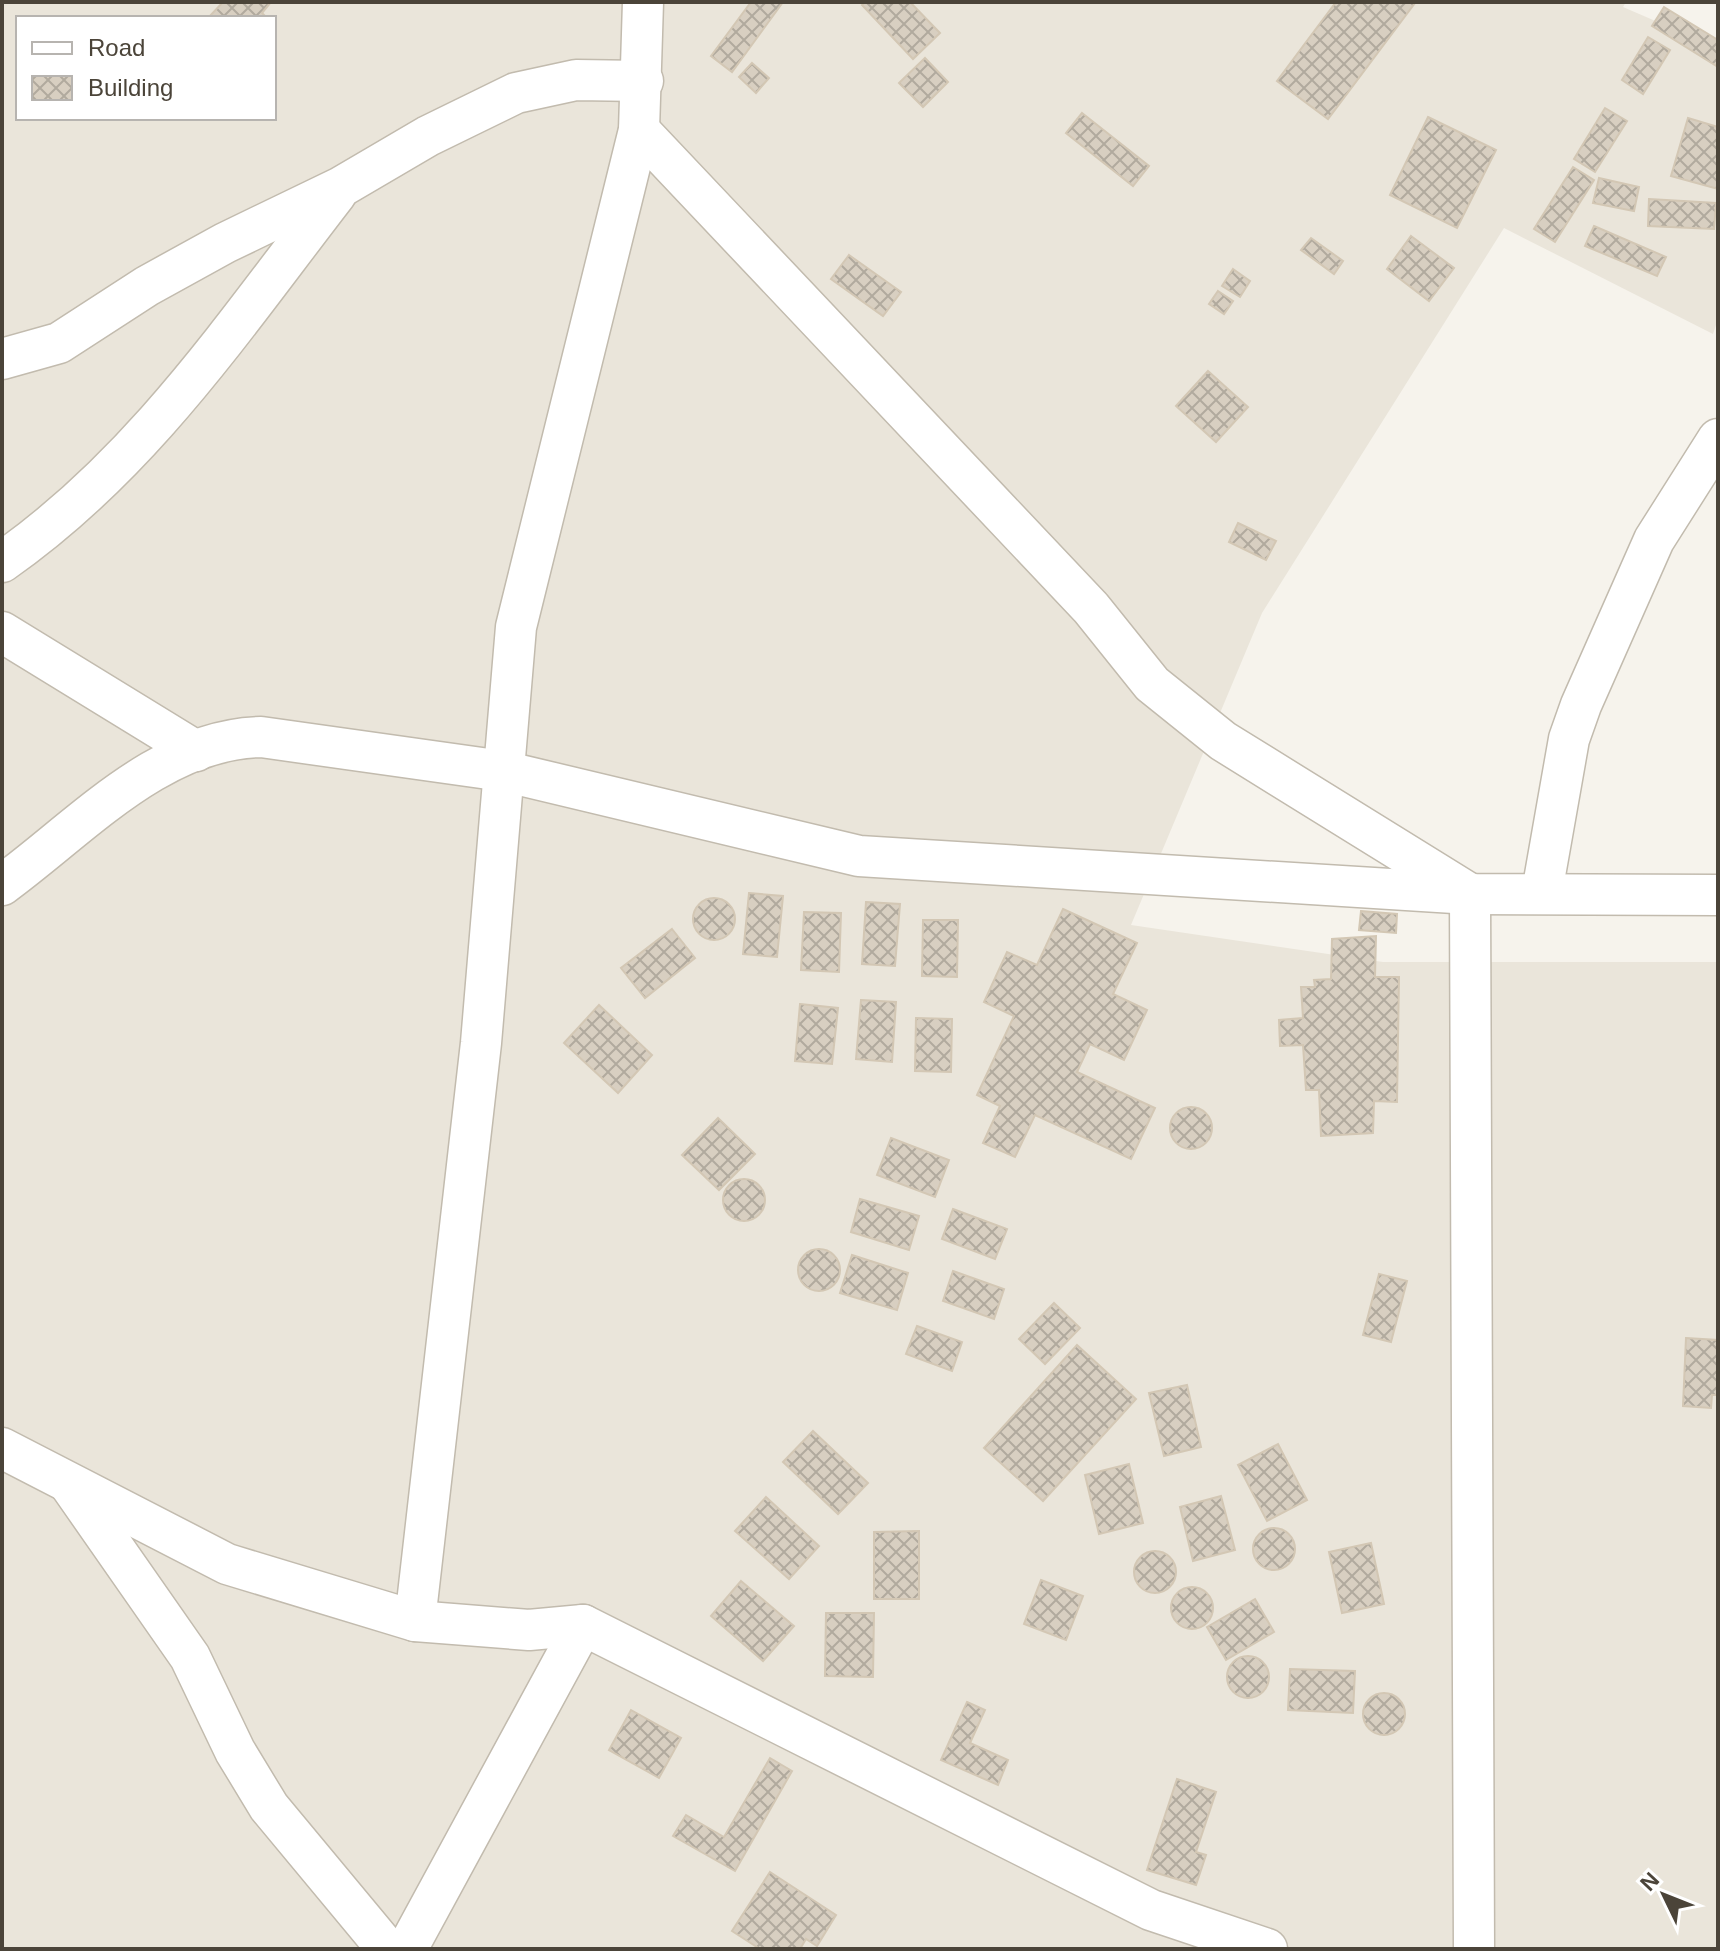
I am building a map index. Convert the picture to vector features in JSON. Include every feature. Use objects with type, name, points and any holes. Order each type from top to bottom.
[{"type":"street","points":[[415,1621],[481,1043],[516,627],[639,130],[643,81],[643,2]]},
{"type":"street","points":[[2,359],[59,343],[147,286],[225,243],[341,187],[428,136],[516,93],[576,80],[643,81]]},
{"type":"street","points":[[639,130],[1091,608],[1152,684],[1258,765],[1470,894]]},
{"type":"street","points":[[2,562],[117,468],[161,420],[341,187]]},
{"type":"street","points":[[1542,892],[1569,739],[1581,705],[1654,540],[1718,439]]},
{"type":"street","points":[[2,632],[196,751]]},
{"type":"street","points":[[2,885],[140,779],[196,751],[234,738],[261,737],[503,771],[859,856],[1470,894],[1718,895]]},
{"type":"street","points":[[1470,894],[1474,1949]]},
{"type":"street","points":[[2,1448],[227,1564],[415,1621],[529,1630],[583,1625],[1151,1910],[1267,1949]]},
{"type":"street","points":[[69,1484],[190,1657],[235,1751],[269,1807],[387,1949]]},
{"type":"street","points":[[407,1949],[583,1625]]},
{"type":"shaded area","points":[[2,2],[1626,2],[1623,7],[1718,48],[1718,319],[1713,334],[1504,228],[1262,613],[1131,925],[1383,962],[1718,962],[1718,1949],[2,1949]]},
{"type":"building","points":[[223,2],[271,2],[262,13],[265,16],[210,16]]},
{"type":"building","points":[[751,2],[783,2],[732,72],[711,56]]},
{"type":"building","points":[[865,2],[910,2],[940,33],[913,59],[862,5]]},
{"type":"building","points":[[1336,2],[1415,3],[1328,119],[1277,81]]},
{"type":"building","points":[[1664,7],[1718,40],[1718,67],[1652,26]]},
{"type":"building","points":[[1648,37],[1670,50],[1643,94],[1622,80]]},
{"type":"building","points":[[925,58],[948,82],[923,107],[899,83]]},
{"type":"building","points":[[752,63],[769,78],[756,93],[739,77]]},
{"type":"building","points":[[1605,108],[1627,121],[1595,172],[1574,159]]},
{"type":"building","points":[[1082,113],[1149,166],[1133,186],[1066,133]]},
{"type":"building","points":[[1428,117],[1496,150],[1457,228],[1390,195]]},
{"type":"building","points":[[1688,118],[1718,127],[1718,189],[1671,176]]},
{"type":"building","points":[[1573,167],[1594,180],[1555,242],[1534,229]]},
{"type":"building","points":[[1599,178],[1639,187],[1634,211],[1593,203]]},
{"type":"building","points":[[1649,199],[1716,203],[1714,229],[1648,226]]},
{"type":"building","points":[[1594,226],[1666,257],[1657,276],[1585,246]]},
{"type":"building","points":[[1411,236],[1454,268],[1429,301],[1387,269]]},
{"type":"building","points":[[1311,238],[1343,261],[1334,274],[1301,250]]},
{"type":"building","points":[[849,255],[901,292],[883,316],[831,279]]},
{"type":"building","points":[[1233,269],[1250,281],[1240,297],[1222,286]]},
{"type":"building","points":[[1218,291],[1233,301],[1224,314],[1209,304]]},
{"type":"building","points":[[1208,371],[1248,407],[1216,442],[1176,406]]},
{"type":"building","points":[[1238,523],[1276,541],[1266,560],[1229,542]]},
{"type":"building","points":[[749,893],[783,896],[777,957],[743,954]]},
{"type":"building","points":[[714,898],[729,904],[735,919],[729,934],[714,940],[699,934],[693,919],[699,904]]},
{"type":"building","points":[[866,902],[900,904],[895,966],[862,964]]},
{"type":"building","points":[[1063,909],[1137,943],[1113,994],[1147,1010],[1124,1060],[1090,1044],[1077,1072],[1155,1108],[1131,1159],[1035,1115],[1015,1157],[983,1143],[1000,1106],[977,1095],[1014,1016],[984,1002],[1007,952],[1037,965]]},
{"type":"building","points":[[1361,911],[1397,914],[1396,933],[1359,930]]},
{"type":"building","points":[[804,912],[841,913],[839,972],[801,970]]},
{"type":"building","points":[[923,920],[958,920],[957,977],[922,976]]},
{"type":"building","points":[[672,929],[695,958],[645,998],[621,968]]},
{"type":"building","points":[[1376,936],[1375,977],[1399,977],[1397,1102],[1374,1101],[1373,1133],[1321,1136],[1319,1090],[1306,1090],[1303,1045],[1280,1046],[1279,1020],[1303,1018],[1301,987],[1315,987],[1314,980],[1331,979],[1332,939]]},
{"type":"building","points":[[861,1000],[896,1002],[892,1062],[856,1059]]},
{"type":"building","points":[[800,1004],[838,1008],[832,1064],[795,1061]]},
{"type":"building","points":[[599,1005],[652,1055],[618,1093],[564,1043]]},
{"type":"building","points":[[916,1018],[952,1019],[951,1072],[915,1071]]},
{"type":"building","points":[[1191,1107],[1205,1114],[1212,1128],[1205,1142],[1191,1149],[1177,1142],[1170,1128],[1177,1114]]},
{"type":"building","points":[[718,1118],[755,1154],[719,1190],[682,1155]]},
{"type":"building","points":[[891,1138],[949,1160],[935,1197],[877,1175]]},
{"type":"building","points":[[744,1179],[759,1185],[765,1200],[759,1215],[744,1221],[729,1215],[723,1200],[729,1185]]},
{"type":"building","points":[[860,1199],[919,1216],[909,1250],[851,1232]]},
{"type":"building","points":[[953,1209],[1007,1229],[995,1259],[942,1239]]},
{"type":"building","points":[[819,1249],[834,1255],[840,1270],[834,1285],[819,1291],[804,1285],[798,1270],[804,1255]]},
{"type":"building","points":[[852,1255],[908,1273],[897,1310],[840,1293]]},
{"type":"building","points":[[953,1271],[1004,1289],[994,1319],[943,1301]]},
{"type":"building","points":[[1379,1274],[1407,1281],[1391,1342],[1363,1335]]},
{"type":"building","points":[[1054,1303],[1080,1328],[1045,1364],[1019,1339]]},
{"type":"building","points":[[917,1326],[962,1342],[952,1371],[906,1354]]},
{"type":"building","points":[[1686,1338],[1718,1340],[1718,1395],[1712,1395],[1711,1408],[1683,1406]]},
{"type":"building","points":[[1077,1345],[1136,1399],[1043,1501],[984,1448]]},
{"type":"building","points":[[1187,1385],[1201,1447],[1164,1456],[1149,1393]]},
{"type":"building","points":[[813,1431],[868,1483],[838,1514],[783,1462]]},
{"type":"building","points":[[1278,1444],[1307,1500],[1267,1521],[1238,1465]]},
{"type":"building","points":[[1129,1464],[1143,1523],[1099,1534],[1085,1475]]},
{"type":"building","points":[[1221,1496],[1235,1550],[1193,1561],[1180,1507]]},
{"type":"building","points":[[766,1497],[819,1546],[789,1579],[735,1531]]},
{"type":"building","points":[[1274,1528],[1289,1534],[1295,1549],[1289,1564],[1274,1570],[1259,1564],[1253,1549],[1259,1534]]},
{"type":"building","points":[[919,1531],[919,1599],[874,1599],[874,1532]]},
{"type":"building","points":[[1371,1543],[1384,1604],[1342,1613],[1329,1552]]},
{"type":"building","points":[[1155,1551],[1170,1557],[1176,1572],[1170,1587],[1155,1593],[1140,1587],[1134,1572],[1140,1557]]},
{"type":"building","points":[[1041,1580],[1083,1596],[1066,1640],[1024,1624]]},
{"type":"building","points":[[741,1581],[794,1626],[763,1661],[711,1616]]},
{"type":"building","points":[[1192,1587],[1207,1593],[1213,1608],[1207,1623],[1192,1629],[1177,1623],[1171,1608],[1177,1593]]},
{"type":"building","points":[[1255,1599],[1274,1632],[1226,1660],[1207,1627]]},
{"type":"building","points":[[826,1613],[874,1613],[873,1677],[825,1676]]},
{"type":"building","points":[[1248,1656],[1263,1662],[1269,1677],[1263,1692],[1248,1698],[1233,1692],[1227,1677],[1233,1662]]},
{"type":"building","points":[[1290,1669],[1355,1671],[1353,1713],[1288,1710]]},
{"type":"building","points":[[1384,1693],[1399,1699],[1405,1714],[1399,1729],[1384,1735],[1369,1729],[1363,1714],[1369,1699]]},
{"type":"building","points":[[967,1702],[985,1710],[970,1743],[1008,1760],[998,1785],[941,1760]]},
{"type":"building","points":[[631,1710],[681,1738],[659,1778],[609,1750]]},
{"type":"building","points":[[770,1758],[792,1771],[735,1871],[673,1836],[686,1815],[724,1837]]},
{"type":"building","points":[[1177,1779],[1216,1792],[1196,1852],[1206,1855],[1196,1885],[1147,1870]]},
{"type":"building","points":[[770,1872],[836,1915],[817,1946],[806,1939],[800,1949],[760,1949],[732,1931]]}]
